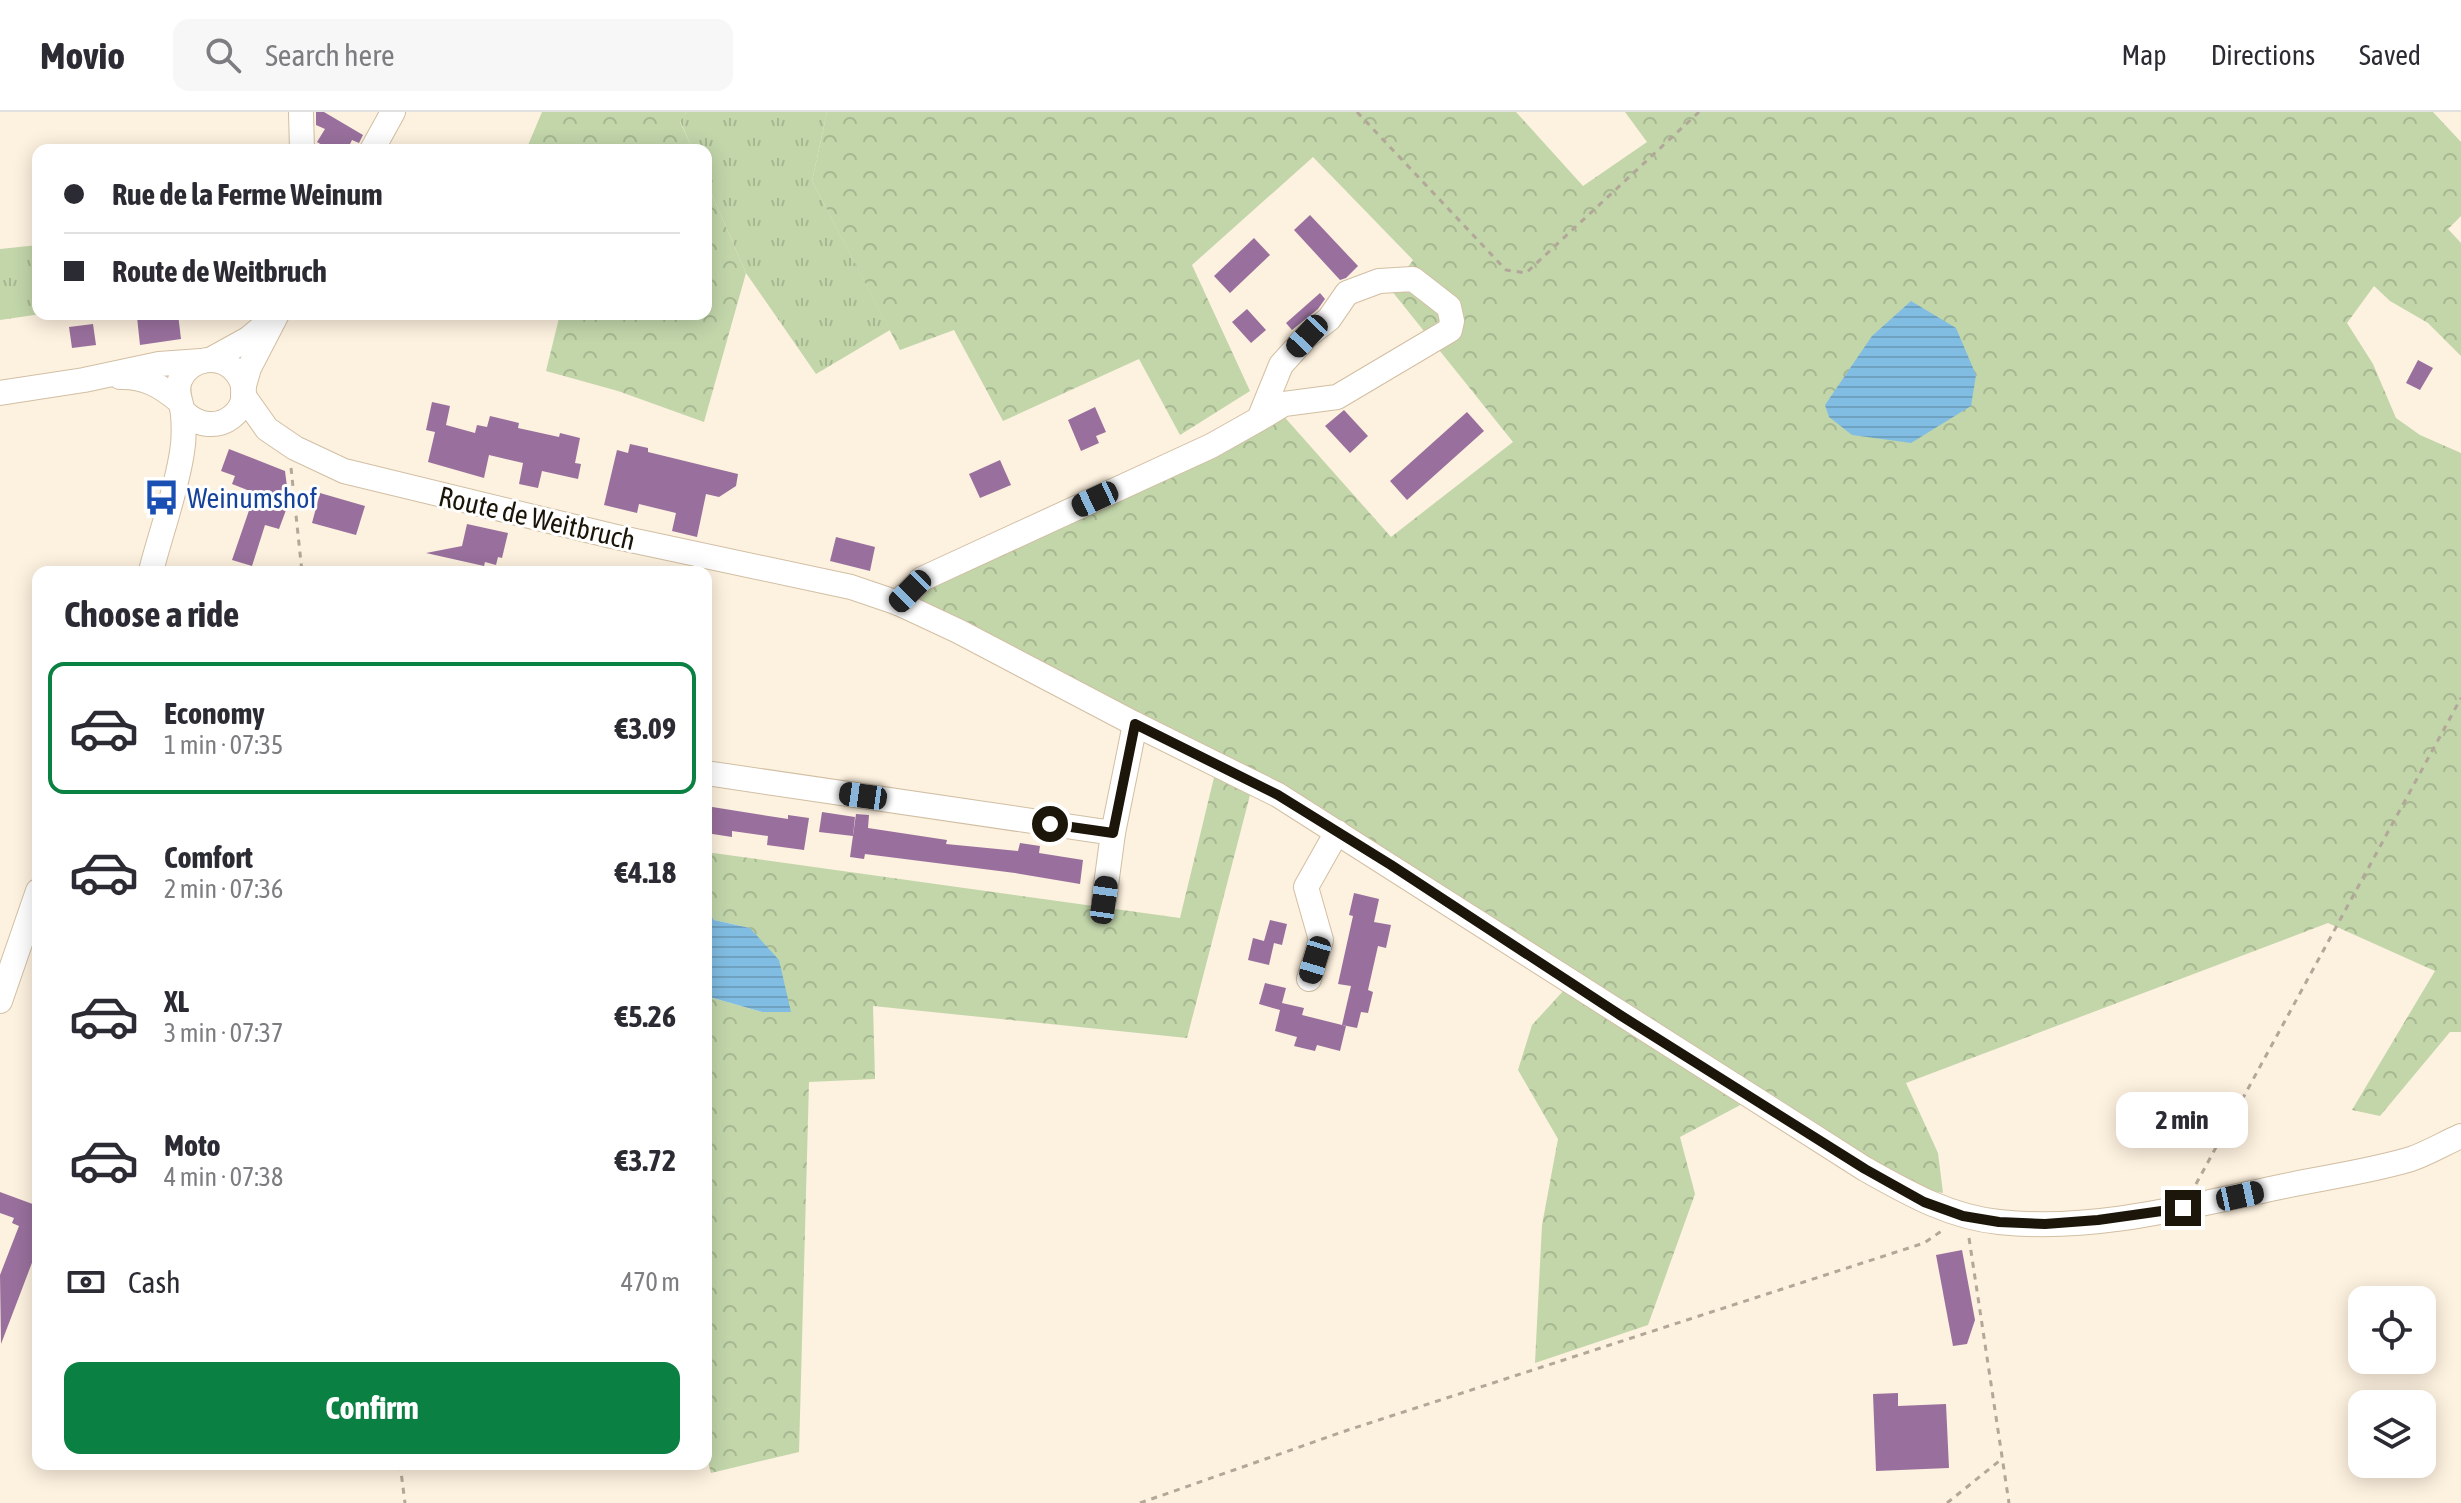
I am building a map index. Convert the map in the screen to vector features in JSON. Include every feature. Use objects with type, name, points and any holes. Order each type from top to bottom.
[{"type":"street","points":[[301,112],[302,144]]},
{"type":"street","points":[[375,144],[393,112]]},
{"type":"street","points":[[898,603],[922,579],[1211,446],[1259,419],[1284,404],[1337,397],[1450,330],[1449,307],[1413,279],[1379,281],[1347,293],[1329,319],[1307,336],[1281,365],[1259,419]]},
{"type":"street","points":[[152,566],[182,451],[179,381],[184,372],[248,339],[270,320]]},
{"type":"street","points":[[152,566],[197,455],[218,424],[237,412],[249,368],[274,320]]},
{"type":"street","name":"Route de Weitbruch","points":[[0,393],[159,364],[206,360],[229,365],[236,372],[243,392],[267,429]]},
{"type":"street","name":"Route de Weitbruch","points":[[98,377],[141,378],[154,383],[201,424],[235,422],[267,429],[295,448],[344,471],[708,566]]},
{"type":"street","name":"Route de Weitbruch","points":[[712,567],[851,587],[898,603],[1278,795],[1865,1169],[1924,1202],[1963,1216],[1999,1222],[2045,1224],[2183,1208],[2412,1158],[2461,1136]]},
{"type":"street","points":[[1104,900],[1113,833],[1135,724]]},
{"type":"street","points":[[712,774],[1113,833]]},
{"type":"street","points":[[1309,979],[1321,940],[1306,887],[1337,832]]},
{"type":"street","points":[[0,1001],[32,908]]},
{"type":"path","points":[[1357,112],[1506,270],[1526,273],[1699,112]]},
{"type":"path","points":[[295,448],[291,469],[301,566]]},
{"type":"path","points":[[2183,1208],[2461,698]]},
{"type":"path","points":[[1140,1503],[1334,1435],[1924,1243],[1963,1216],[1971,1247],[2009,1503]]},
{"type":"path","points":[[1947,1503],[2004,1458]]},
{"type":"path","points":[[401,1470],[405,1503]]},
{"type":"green space","points":[[542,112],[686,112],[680,122],[690,144],[529,144]]},
{"type":"green space","points":[[686,112],[827,112],[812,181],[890,330],[816,374],[746,273],[712,195],[712,144],[690,144],[680,121]]},
{"type":"green space","points":[[827,112],[1516,112],[1583,186],[1647,142],[1625,112],[2433,112],[2461,142],[2461,216],[2448,229],[2461,243],[2461,356],[2428,323],[2390,301],[2374,286],[2347,323],[2373,364],[2396,418],[2420,435],[2461,453],[2461,1032],[2450,1032],[2380,1116],[2352,1110],[2435,971],[2328,923],[1906,1083],[1938,1153],[1943,1193],[1910,1187],[1256,772],[1187,1038],[873,1006],[875,1079],[809,1082],[799,1452],[711,1473],[712,998],[762,1012],[750,928],[712,917],[712,853],[1180,918],[1218,761],[913,600],[937,580],[1280,412],[1391,537],[1513,442],[1391,290],[1413,260],[1313,157],[1192,265],[1250,391],[1180,435],[1139,359],[1003,421],[954,330],[900,350],[812,181]]},
{"type":"green space","points":[[712,195],[746,273],[704,422],[618,391],[546,371],[559,320],[712,320]]},
{"type":"green space","points":[[32,246],[32,315],[0,320],[0,249]]},
{"type":"green space","points":[[1565,989],[1746,1102],[1680,1137],[1695,1194],[1648,1325],[1535,1363],[1542,1225],[1558,1139],[1518,1070],[1532,1025]]},
{"type":"water","points":[[1911,301],[1956,328],[1976,375],[1971,406],[1911,443],[1852,435],[1829,417],[1825,405],[1872,336]]},
{"type":"water","points":[[712,917],[750,928],[779,960],[791,1012],[762,1012],[712,998]]},
{"type":"building","points":[[316,112],[324,112],[363,135],[359,143],[352,140],[350,144],[320,144],[317,142],[325,129],[316,125]]},
{"type":"building","points":[[1310,215],[1358,266],[1346,278],[1340,280],[1294,230]]},
{"type":"building","points":[[1254,238],[1270,255],[1230,293],[1214,276]]},
{"type":"building","points":[[1320,293],[1325,299],[1318,309],[1292,330],[1286,323]]},
{"type":"building","points":[[1247,309],[1266,330],[1251,343],[1232,322]]},
{"type":"building","points":[[137,320],[179,320],[181,339],[140,345]]},
{"type":"building","points":[[93,324],[96,345],[72,348],[69,327]]},
{"type":"building","points":[[2418,360],[2433,368],[2420,390],[2406,383]]},
{"type":"building","points":[[432,402],[450,406],[446,425],[475,433],[477,425],[487,427],[490,416],[519,423],[518,428],[580,438],[575,463],[581,464],[578,479],[542,471],[538,488],[519,484],[523,463],[489,455],[484,478],[428,462],[435,432],[426,430]]},
{"type":"building","points":[[1095,407],[1106,432],[1096,436],[1099,443],[1081,451],[1068,420]]},
{"type":"building","points":[[1344,410],[1368,436],[1350,453],[1325,426]]},
{"type":"building","points":[[1467,412],[1484,431],[1407,500],[1390,481]]},
{"type":"building","points":[[630,444],[648,448],[648,452],[738,474],[736,486],[719,497],[706,494],[697,537],[672,531],[676,513],[639,504],[637,513],[604,505],[617,450],[628,453]]},
{"type":"building","points":[[229,449],[285,471],[289,502],[279,529],[265,525],[252,566],[232,560],[255,493],[232,484],[235,476],[221,471]]},
{"type":"building","points":[[1000,460],[1011,485],[980,498],[969,474]]},
{"type":"building","points":[[320,493],[365,506],[356,535],[312,523]]},
{"type":"building","points":[[467,524],[508,533],[502,558],[498,557],[496,565],[485,562],[484,566],[426,553],[462,546]]},
{"type":"building","points":[[836,537],[875,547],[870,571],[830,561]]},
{"type":"building","points":[[712,807],[788,819],[788,815],[809,818],[804,850],[767,845],[768,836],[732,831],[732,837],[712,834]]},
{"type":"building","points":[[822,812],[855,817],[853,836],[819,832]]},
{"type":"building","points":[[856,814],[869,815],[868,828],[947,840],[946,844],[1018,851],[1020,843],[1040,846],[1039,853],[1083,860],[1080,884],[865,854],[864,859],[850,857]]},
{"type":"building","points":[[1354,893],[1379,899],[1374,922],[1391,925],[1386,948],[1378,946],[1368,990],[1373,992],[1368,1013],[1361,1012],[1357,1028],[1342,1025],[1351,986],[1338,984],[1353,916],[1349,915]]},
{"type":"building","points":[[1270,920],[1287,924],[1282,945],[1274,943],[1269,965],[1248,960],[1253,938],[1264,941]]},
{"type":"building","points":[[1265,983],[1286,988],[1282,1003],[1304,1008],[1302,1015],[1346,1026],[1340,1051],[1317,1045],[1315,1051],[1294,1046],[1297,1037],[1275,1031],[1280,1010],[1259,1004]]},
{"type":"building","points":[[0,1192],[32,1204],[32,1263],[1,1344],[0,1275],[19,1226],[12,1223],[14,1218],[0,1213]]},
{"type":"building","points":[[1962,1250],[1975,1320],[1967,1344],[1953,1346],[1936,1255]]},
{"type":"building","points":[[1898,1393],[1898,1406],[1946,1404],[1949,1468],[1876,1471],[1873,1394]]},
{"type":"place","name":"Weinumshof","points":[[161,498]]},
{"type":"route","points":[[1050,824],[1113,833],[1135,724],[1278,795],[1620,1015],[1865,1169],[1924,1202],[1963,1216],[1999,1222],[2045,1224],[2183,1208]]}]
